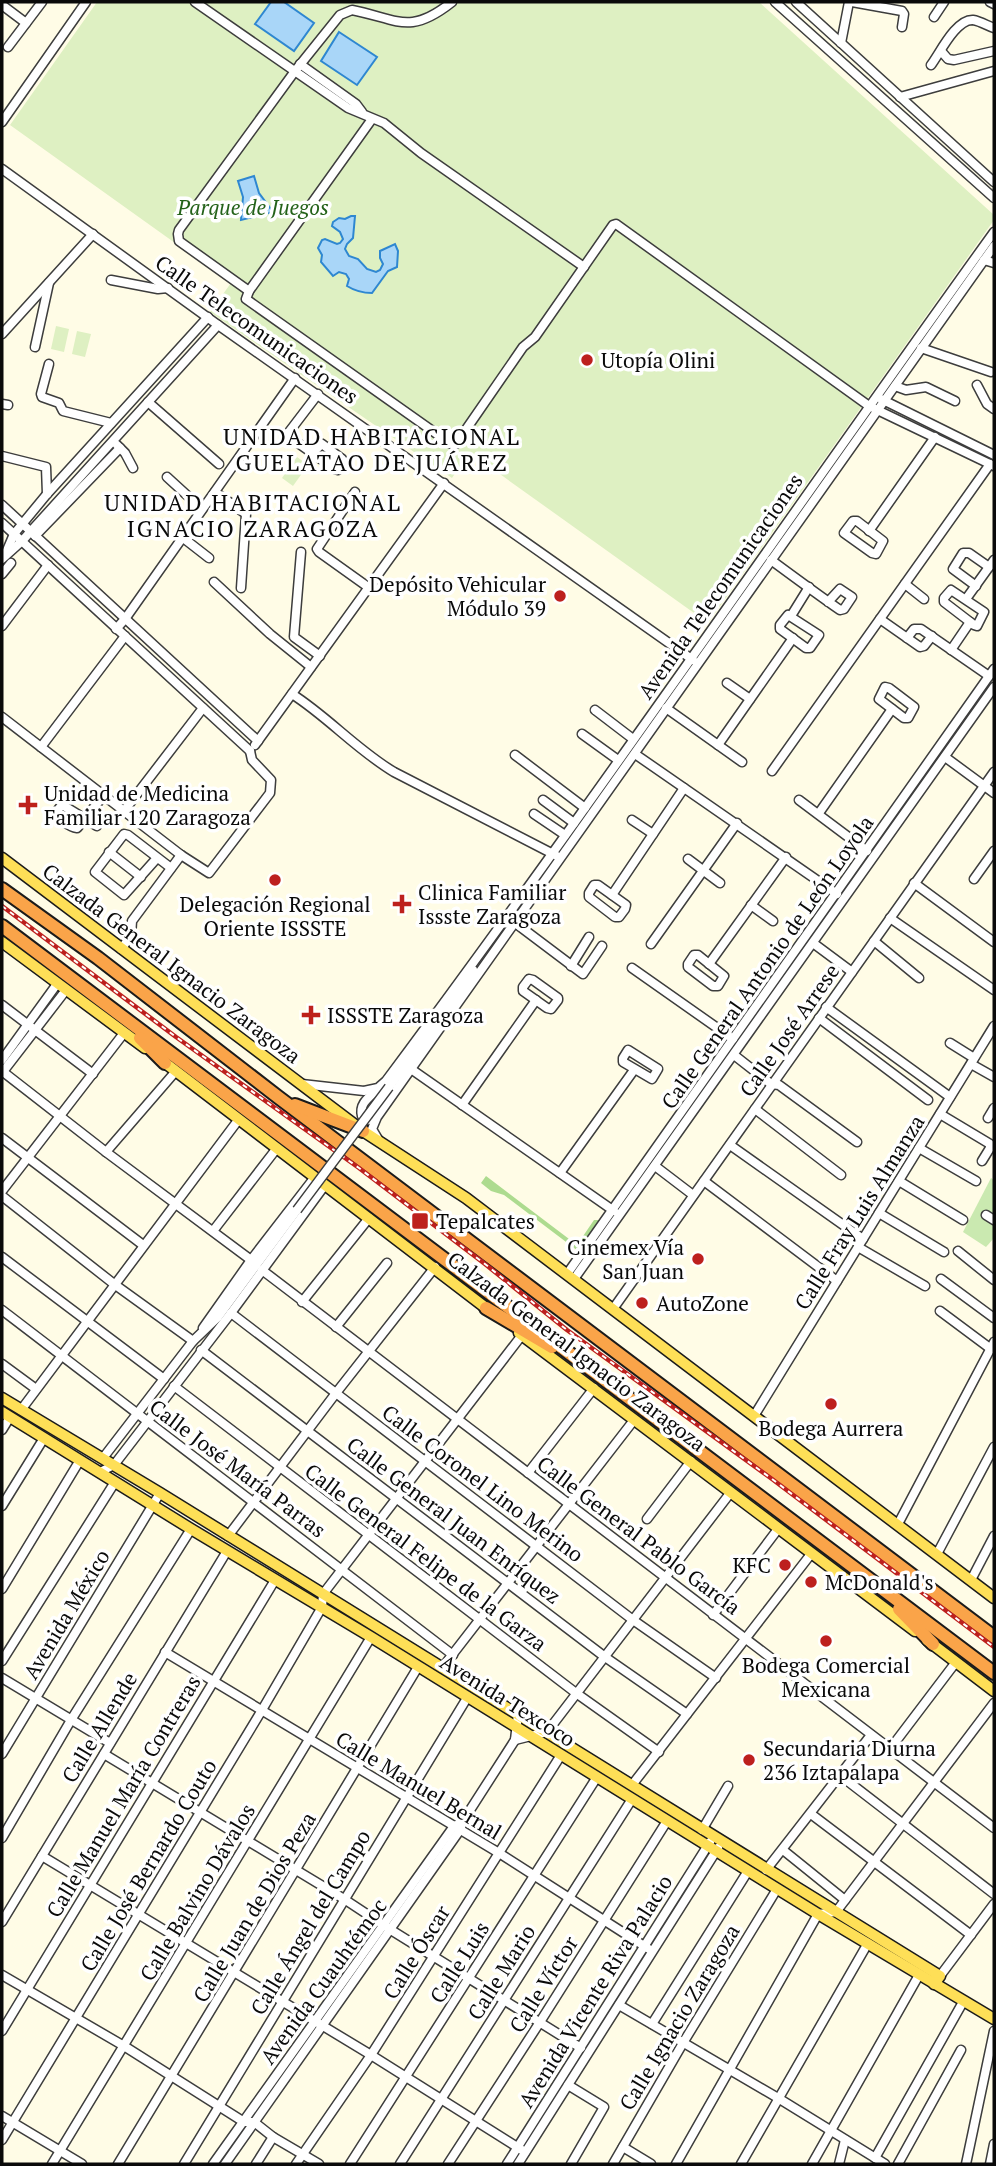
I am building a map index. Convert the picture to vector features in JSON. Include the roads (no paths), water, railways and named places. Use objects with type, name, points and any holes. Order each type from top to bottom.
[{"type":"highway","name":"Calzada General Ignacio Zaragoza","points":[[2,889],[98,958],[994,1637]]},
{"type":"highway","name":"Calzada General Ignacio Zaragoza","points":[[2,926],[994,1673]]},
{"type":"highway","points":[[91,992],[170,1067]]},
{"type":"highway","points":[[278,1097],[363,1131]]},
{"type":"highway","points":[[486,1308],[547,1345],[584,1363]]},
{"type":"highway","points":[[875,1583],[933,1644]]},
{"type":"main road","name":"Calzada General Ignacio Zaragoza","points":[[2,859],[363,1131],[466,1198],[994,1598]]},
{"type":"main road","name":"Calzada General Ignacio Zaragoza","points":[[2,942],[994,1691]]},
{"type":"main road","name":"Avenida Texcoco","points":[[2,1398],[632,1785],[702,1829],[714,1844],[748,1871],[867,1943],[937,1980],[963,2001],[994,2019]]},
{"type":"main road","name":"Avenida Texcoco","points":[[6,1414],[667,1821],[766,1870],[836,1912],[911,1965],[919,1975],[937,1980]]},
{"type":"main road","points":[[551,1749],[558,1739]]},
{"type":"street","points":[[8,47],[42,2]]},
{"type":"street","points":[[2,121],[86,2]]},
{"type":"street","points":[[195,2],[298,68],[348,108],[384,123],[421,153],[584,267]]},
{"type":"street","points":[[248,291],[179,241],[178,234],[298,68],[340,15],[352,10],[386,20],[409,23],[427,19],[452,2]]},
{"type":"street","points":[[775,2],[994,198]]},
{"type":"street","points":[[841,43],[851,2],[902,11],[902,27]]},
{"type":"street","points":[[934,17],[944,2]]},
{"type":"street","points":[[990,2],[994,4]]},
{"type":"street","points":[[792,17],[798,4],[994,181]]},
{"type":"street","points":[[2,5],[26,23]]},
{"type":"street","points":[[931,65],[953,31],[968,20],[994,29]]},
{"type":"street","points":[[941,51],[948,59],[954,60],[994,51]]},
{"type":"street","points":[[900,97],[994,71]]},
{"type":"street","points":[[368,117],[248,291],[246,299],[453,445],[460,439],[523,347],[535,337],[613,225],[618,224],[874,407],[992,465],[772,771]]},
{"type":"street","name":"Calle Telecomunicaciones","points":[[2,169],[218,325],[694,660]]},
{"type":"street","name":"Avenida Telecomunicaciones","points":[[705,644],[771,560],[874,407],[876,397],[994,232]]},
{"type":"street","points":[[2,334],[93,234]]},
{"type":"street","name":"Avenida Telecomunicaciones","points":[[377,1117],[514,922],[557,856],[565,835],[574,822],[694,660],[874,407],[884,401],[895,386],[994,246]]},
{"type":"street","points":[[984,260],[994,263]]},
{"type":"street","points":[[111,280],[158,289],[168,288]]},
{"type":"street","points":[[36,347],[49,282]]},
{"type":"street","points":[[2,575],[14,534],[208,317]]},
{"type":"street","points":[[33,534],[72,484],[218,325]]},
{"type":"street","points":[[921,348],[991,372]]},
{"type":"street","points":[[49,364],[42,397],[60,403],[63,411],[111,423]]},
{"type":"street","points":[[156,374],[166,383]]},
{"type":"street","points":[[116,629],[295,378]]},
{"type":"street","points":[[977,385],[987,404],[994,409]]},
{"type":"street","points":[[895,386],[906,390],[927,387],[955,401]]},
{"type":"street","points":[[312,453],[288,434],[318,394]]},
{"type":"street","points":[[876,397],[994,455]]},
{"type":"street","points":[[148,402],[219,464]]},
{"type":"street","points":[[869,531],[935,437]]},
{"type":"street","points":[[112,441],[125,453],[133,468]]},
{"type":"street","points":[[93,443],[102,452]]},
{"type":"street","points":[[6,559],[22,541],[83,487],[120,448]]},
{"type":"street","points":[[2,456],[46,467],[47,494]]},
{"type":"street","points":[[167,477],[202,509]]},
{"type":"street","points":[[250,751],[444,483]]},
{"type":"street","points":[[72,484],[83,487]]},
{"type":"street","points":[[215,492],[246,514],[242,588]]},
{"type":"street","points":[[355,492],[317,548],[369,587]]},
{"type":"street","points":[[2,505],[258,740]]},
{"type":"street","points":[[855,520],[869,531],[883,542],[876,554],[844,533],[855,520]]},
{"type":"street","points":[[2,523],[250,751],[252,760],[271,780],[270,793],[209,873],[181,855],[2,717]]},
{"type":"street","points":[[182,537],[209,558]]},
{"type":"street","points":[[301,552],[294,638],[320,656]]},
{"type":"street","points":[[966,599],[976,586],[992,564],[966,552],[954,570],[976,586]]},
{"type":"street","points":[[771,560],[828,602]]},
{"type":"street","points":[[2,626],[48,565]]},
{"type":"street","points":[[214,582],[270,634],[311,667]]},
{"type":"street","points":[[905,584],[925,599]]},
{"type":"street","points":[[791,616],[809,587]]},
{"type":"street","points":[[951,590],[985,613],[976,626],[970,622],[944,601],[951,590]]},
{"type":"street","points":[[786,616],[791,616],[819,635],[809,648],[779,628],[786,616]]},
{"type":"street","points":[[880,619],[922,647],[932,636]]},
{"type":"street","points":[[951,650],[970,622]]},
{"type":"street","points":[[907,638],[916,629],[921,629],[991,673]]},
{"type":"street","points":[[41,747],[125,636]]},
{"type":"street","points":[[718,745],[793,638]]},
{"type":"street","name":"Avenida Telecomunicaciones","points":[[218,1318],[475,961],[635,754],[694,660]]},
{"type":"street","name":"Calle General Antonio de León Loyola","points":[[571,1277],[733,1039],[991,673]]},
{"type":"street","points":[[727,683],[750,699]]},
{"type":"street","name":"Calle General Antonio de León Loyola","points":[[616,1212],[655,1166],[994,687]]},
{"type":"street","points":[[292,694],[382,765],[557,856]]},
{"type":"street","points":[[124,811],[203,708]]},
{"type":"street","points":[[666,708],[742,762]]},
{"type":"street","points":[[819,813],[892,709]]},
{"type":"street","points":[[595,710],[633,739]]},
{"type":"street","points":[[582,734],[618,760]]},
{"type":"street","points":[[635,754],[837,894]]},
{"type":"street","points":[[514,755],[585,808]]},
{"type":"street","points":[[945,757],[994,793]]},
{"type":"street","name":"Calle José Arrese","points":[[613,1309],[994,772]]},
{"type":"street","points":[[612,895],[684,788]]},
{"type":"street","points":[[97,826],[86,817],[104,795]]},
{"type":"street","points":[[543,800],[574,822]]},
{"type":"street","points":[[799,800],[867,851]]},
{"type":"street","points":[[534,814],[565,835]]},
{"type":"street","points":[[632,820],[653,834]]},
{"type":"street","points":[[651,944],[737,823]]},
{"type":"street","points":[[157,858],[126,894],[120,893],[95,872],[124,834],[171,868]]},
{"type":"street","points":[[974,879],[994,851]]},
{"type":"street","points":[[108,852],[141,877]]},
{"type":"street","points":[[121,950],[131,936],[132,921],[181,855]]},
{"type":"street","points":[[709,964],[786,857]]},
{"type":"street","points":[[688,859],[720,883]]},
{"type":"street","points":[[914,883],[994,942]]},
{"type":"street","points":[[595,885],[612,895],[626,906],[618,918],[588,894],[595,885]]},
{"type":"street","points":[[751,905],[773,921]]},
{"type":"street","points":[[890,918],[994,990]]},
{"type":"street","points":[[514,922],[583,974],[602,946]]},
{"type":"street","points":[[571,966],[589,937]]},
{"type":"street","points":[[874,941],[919,978]]},
{"type":"street","points":[[813,943],[852,972]]},
{"type":"street","points":[[581,952],[593,959]]},
{"type":"street","points":[[695,955],[709,964],[725,976],[716,987],[687,966],[695,955]]},
{"type":"street","name":"Avenida Telecomunicaciones","points":[[468,979],[475,961]]},
{"type":"street","name":"Avenida Telecomunicaciones","points":[[385,1086],[468,979],[484,966]]},
{"type":"street","points":[[632,968],[733,1039]]},
{"type":"street","points":[[62,987],[2,1072],[251,1260]]},
{"type":"street","points":[[462,1105],[536,1000]]},
{"type":"street","points":[[2,1005],[93,1073]]},
{"type":"street","points":[[827,1007],[950,1097]]},
{"type":"street","points":[[818,1018],[928,1100]]},
{"type":"street","points":[[2,1060],[32,1027]]},
{"type":"street","name":"Calle Fray Luis Almanza","points":[[754,1416],[950,1097],[993,1032]]},
{"type":"street","points":[[124,1033],[2,1194],[114,1284],[193,1342]]},
{"type":"street","points":[[950,1043],[994,1077]]},
{"type":"street","points":[[734,1055],[857,1142]]},
{"type":"street","points":[[106,1153],[170,1067]]},
{"type":"street","points":[[411,1069],[616,1212]]},
{"type":"street","points":[[560,1173],[634,1070]]},
{"type":"street","points":[[296,1081],[364,1091],[385,1086]]},
{"type":"street","points":[[377,1117],[366,1120],[362,1116],[363,1103],[385,1086]]},
{"type":"street","points":[[988,1118],[994,1108]]},
{"type":"street","points":[[755,1109],[841,1175]]},
{"type":"street","points":[[940,1114],[980,1133],[990,1146],[982,1161]]},
{"type":"street","points":[[377,1117],[372,1129],[380,1142]]},
{"type":"street","points":[[21,1410],[239,1119]]},
{"type":"street","points":[[2,1138],[143,1245]]},
{"type":"street","points":[[730,1145],[860,1243],[925,1286]]},
{"type":"street","points":[[919,1147],[976,1181]]},
{"type":"street","points":[[213,1231],[277,1148]]},
{"type":"street","points":[[655,1166],[693,1195]]},
{"type":"street","points":[[103,1458],[200,1333],[212,1312],[315,1177]]},
{"type":"street","points":[[704,1181],[837,1281]]},
{"type":"street","points":[[899,1181],[963,1220]]},
{"type":"street","points":[[100,1472],[114,1465],[325,1185]]},
{"type":"street","points":[[301,1196],[308,1197],[311,1204]]},
{"type":"street","points":[[879,1213],[944,1252]]},
{"type":"street","points":[[302,1302],[369,1218]]},
{"type":"street","points":[[958,1251],[994,1280]]},
{"type":"street","points":[[2,1257],[164,1379]]},
{"type":"street","points":[[336,1327],[387,1263]]},
{"type":"street","points":[[228,1536],[435,1267]]},
{"type":"street","name":"Calle General Pablo García","points":[[262,1270],[994,1828]]},
{"type":"street","points":[[941,1279],[994,1318]]},
{"type":"street","name":"Calle José María Parras","points":[[2,1310],[453,1655]]},
{"type":"street","points":[[898,1524],[992,1346],[940,1311]]},
{"type":"street","name":"Calle Coronel Lino Merino","points":[[231,1313],[633,1620],[716,1678]]},
{"type":"street","points":[[200,1333],[218,1318]]},
{"type":"street","points":[[210,1339],[218,1318]]},
{"type":"street","points":[[322,1607],[323,1594],[522,1335]]},
{"type":"street","name":"Calle General Juan Enríquez","points":[[201,1350],[605,1657],[687,1714]]},
{"type":"street","points":[[2,1364],[36,1389]]},
{"type":"street","name":"Calle General Felipe de la Garza","points":[[174,1386],[576,1693],[659,1752]]},
{"type":"street","points":[[528,1473],[594,1388]]},
{"type":"street","points":[[2,1430],[6,1414]]},
{"type":"street","points":[[442,1668],[634,1420]]},
{"type":"street","points":[[2,1506],[44,1438]]},
{"type":"street","points":[[937,1554],[994,1447]]},
{"type":"street","points":[[2,1589],[80,1460]]},
{"type":"street","points":[[647,1519],[691,1461]]},
{"type":"street","points":[[2,1661],[115,1482]]},
{"type":"street","points":[[515,1740],[547,1732],[731,1492]]},
{"type":"street","name":"Avenida México","points":[[2,1754],[160,1493]]},
{"type":"street","points":[[2,1838],[71,1720],[191,1529]]},
{"type":"street","points":[[713,1615],[778,1529]]},
{"type":"street","points":[[971,1580],[994,1536]]},
{"type":"street","name":"Calle Allende","points":[[2,1922],[227,1551]]},
{"type":"street","points":[[632,1785],[811,1554]]},
{"type":"street","name":"Calle Manuel María Contreras","points":[[2,2031],[275,1580]]},
{"type":"street","name":"Calle José Bernardo Couto","points":[[2,2140],[322,1607]]},
{"type":"street","name":"Calle Balvino Dávalos","points":[[52,2164],[371,1637]]},
{"type":"street","name":"Calle Manuel Bernal","points":[[166,1652],[499,1853],[648,1949]]},
{"type":"street","points":[[890,1749],[956,1662]]},
{"type":"street","name":"Calle Juan de Dios Peza","points":[[118,2164],[418,1667]]},
{"type":"street","points":[[2,1678],[110,1743]]},
{"type":"street","name":"Calle Ángel del Campo","points":[[184,2164],[467,1698]]},
{"type":"street","points":[[676,2164],[818,1914],[836,1912],[994,1703]]},
{"type":"street","name":"Avenida Cuauhtémoc","points":[[225,2164],[463,1821],[515,1740],[518,1714]]},
{"type":"street","points":[[766,1870],[871,1735]]},
{"type":"street","points":[[104,1754],[344,1899],[581,2048]]},
{"type":"street","name":"Calle Óscar","points":[[296,2164],[371,2055],[561,1755]]},
{"type":"street","points":[[841,1776],[994,1894]]},
{"type":"street","name":"Calle Luis","points":[[350,2164],[597,1777]]},
{"type":"street","points":[[702,1829],[728,1786]]},
{"type":"street","name":"Calle Mario","points":[[400,2164],[632,1799]]},
{"type":"street","points":[[811,1814],[971,1935]]},
{"type":"street","name":"Calle Víctor","points":[[448,2164],[667,1821]]},
{"type":"street","name":"Avenida Vicente Riva Palacio","points":[[517,2164],[521,2150],[581,2048],[714,1844]]},
{"type":"street","points":[[783,1850],[845,1900]]},
{"type":"street","points":[[42,1856],[371,2055],[521,2150]]},
{"type":"street","points":[[652,2024],[748,1871]]},
{"type":"street","name":"Calle Ignacio Zaragoza","points":[[613,2164],[682,2043],[777,1889]]},
{"type":"street","points":[[937,1980],[994,1904]]},
{"type":"street","points":[[741,2164],[867,1943]]},
{"type":"street","name":"Avenida Vicente Riva Palacio","points":[[507,2164],[521,2150],[568,2085],[619,2005],[648,1949]]},
{"type":"street","points":[[2,1975],[124,2046],[244,2122],[254,2122],[273,2137],[318,2164]]},
{"type":"street","points":[[812,2164],[919,1975]]},
{"type":"street","points":[[875,2158],[963,2001]]},
{"type":"street","points":[[619,2005],[885,2164]]},
{"type":"street","name":"Avenida Cuauhtémoc","points":[[213,2164],[320,2024]]},
{"type":"street","points":[[966,2164],[994,2031]]},
{"type":"street","points":[[898,2164],[961,2050]]},
{"type":"street","points":[[568,2085],[604,2107],[571,2164]]},
{"type":"street","points":[[2,2116],[82,2164]]},
{"type":"street","points":[[256,2164],[273,2137]]},
{"type":"street","points":[[839,2164],[845,2140]]},
{"type":"street","points":[[990,2164],[994,2144]]},
{"type":"street","points":[[623,2147],[651,2164]]},
{"type":"water","points":[[271,2],[284,2],[314,23],[294,51],[255,24]]},
{"type":"water","points":[[339,32],[377,57],[357,85],[321,61]]},
{"type":"water","points":[[254,176],[259,193],[273,212],[241,220],[243,197],[238,181]]},
{"type":"water","points":[[355,216],[353,238],[345,249],[349,256],[376,272],[383,264],[380,251],[395,244],[398,251],[397,267],[388,271],[372,293],[347,286],[349,279],[346,274],[339,272],[333,276],[321,262],[322,255],[318,248],[322,240],[337,244],[343,239],[340,232],[332,226],[333,222]]},
{"type":"railway","points":[[2,906],[176,1037],[359,1168],[567,1330],[772,1479],[994,1647]]},
{"type":"place","name":"Utopía Olini","points":[[587,360]]},
{"type":"place","name":"Depósito Vehicular Módulo 39","points":[[560,596]]},
{"type":"place","name":"Unidad de Medicina Familiar 120 Zaragoza","points":[[28,805]]},
{"type":"place","name":"Delegación Regional Oriente ISSSTE","points":[[275,880]]},
{"type":"place","name":"Clinica Familiar Issste Zaragoza","points":[[402,904]]},
{"type":"place","name":"ISSSTE Zaragoza","points":[[311,1015]]},
{"type":"place","name":"Tepalcates","points":[[420,1221]]},
{"type":"place","name":"Cinemex Vía San Juan","points":[[698,1259]]},
{"type":"place","name":"AutoZone","points":[[642,1303]]},
{"type":"place","name":"Bodega Aurrera","points":[[831,1404]]},
{"type":"place","name":"KFC","points":[[785,1565]]},
{"type":"place","name":"McDonald's","points":[[811,1582]]},
{"type":"place","name":"Bodega Comercial Mexicana","points":[[826,1641]]},
{"type":"place","name":"Secundaria Diurna 236 Iztapalapa","points":[[749,1760]]},
{"type":"district","name":"UNIDAD HABITACIONAL GUELATAO DE JUÁREZ","points":[[372,449]]},
{"type":"district","name":"UNIDAD HABITACIONAL IGNACIO ZARAGOZA","points":[[253,515]]},
{"type":"park label","name":"Parque de Juegos","points":[[253,207]]}]
